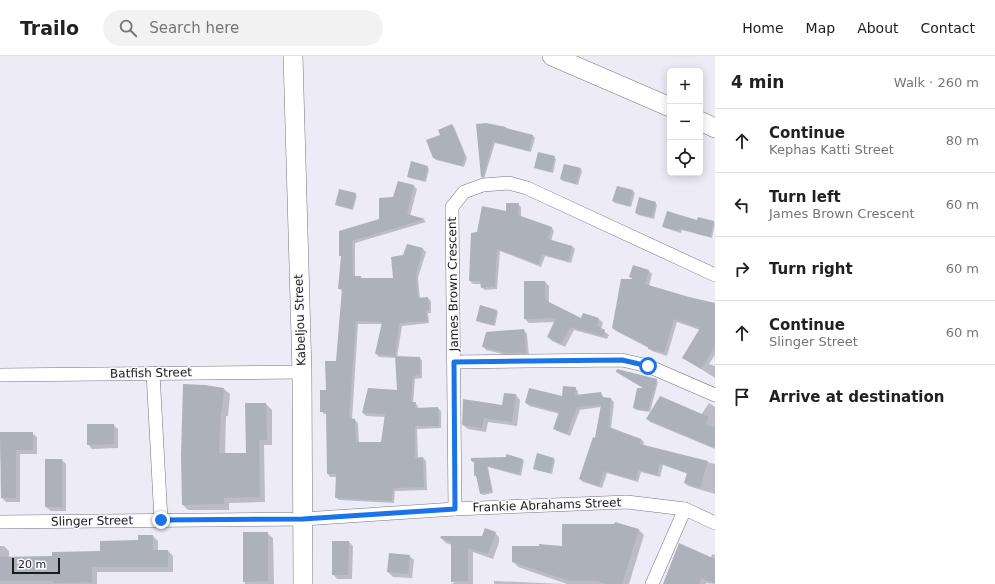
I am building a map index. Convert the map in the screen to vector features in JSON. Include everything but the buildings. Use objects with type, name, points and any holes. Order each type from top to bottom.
[{"type":"street","name":"Kabeljou Street","points":[[293,56],[302,372],[303,584]]},
{"type":"street","points":[[552,56],[667,107]]},
{"type":"street","points":[[703,123],[715,128]]},
{"type":"street","name":"James Brown Crescent","points":[[455,509],[452,207],[464,192],[483,185],[509,183],[527,188],[715,275]]},
{"type":"street","points":[[454,362],[622,360],[648,366],[715,396]]},
{"type":"street","name":"Batfish Street","points":[[0,375],[302,372]]},
{"type":"street","points":[[153,373],[161,520]]},
{"type":"street","name":"Frankie Abrahams Street","points":[[303,519],[455,509],[627,502],[685,509],[715,523]]},
{"type":"street","points":[[652,584],[685,509]]},
{"type":"street","name":"Slinger Street","points":[[0,522],[303,519]]},
{"type":"route","points":[[161,520],[303,519],[455,509],[454,362],[622,360],[648,366]]}]
